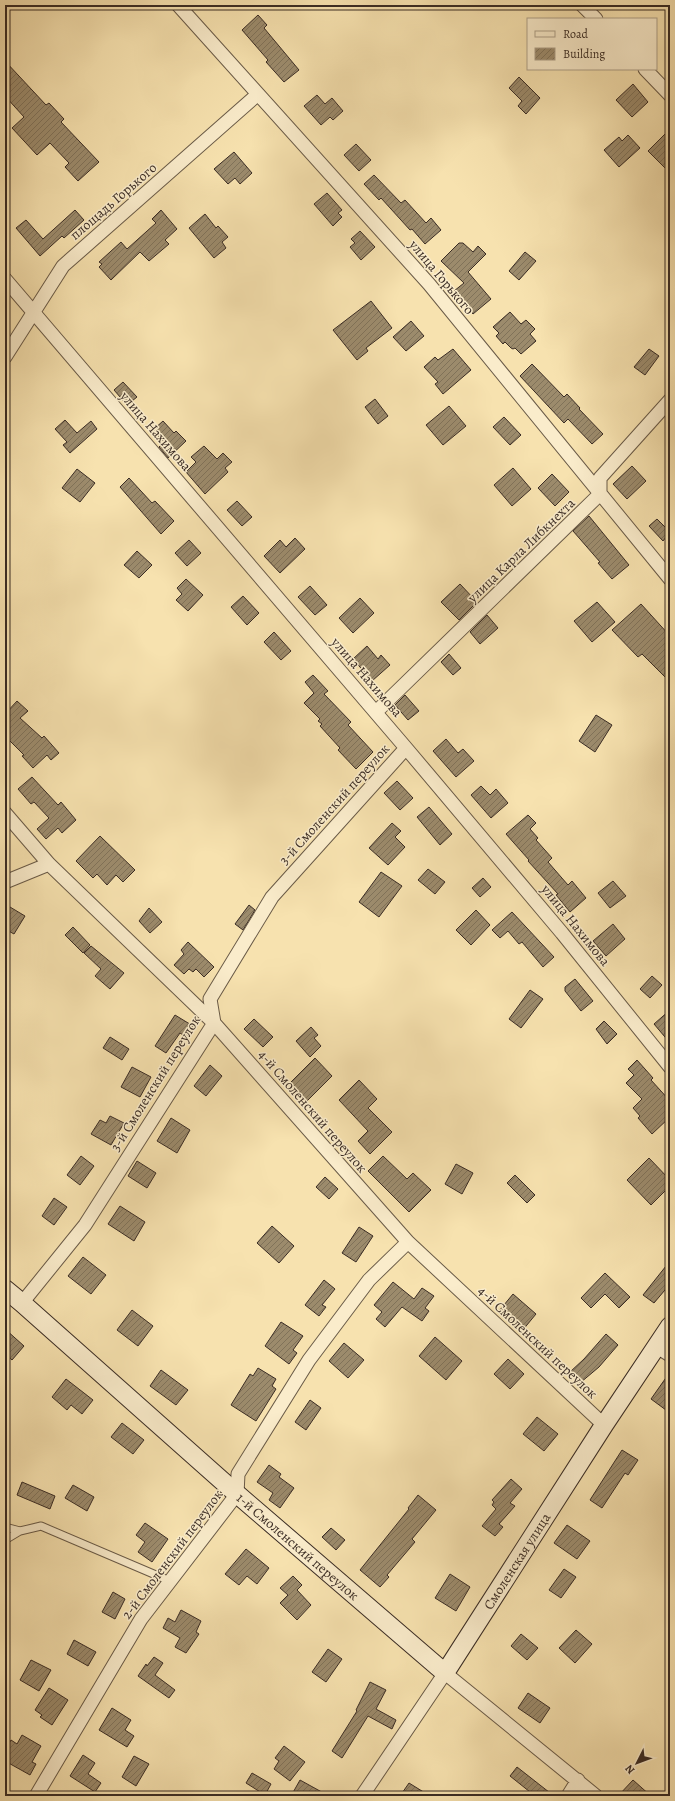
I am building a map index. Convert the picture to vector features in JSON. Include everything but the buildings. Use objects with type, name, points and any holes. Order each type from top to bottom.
[{"type":"street","name":"улица Горького","points":[[178,5],[429,284],[670,579]]},
{"type":"street","points":[[582,5],[595,18]]},
{"type":"street","points":[[646,70],[670,95]]},
{"type":"street","name":"площадь Горького","points":[[5,357],[63,266],[258,94]]},
{"type":"street","points":[[5,279],[33,313]]},
{"type":"street","name":"улица Нахимова","points":[[33,313],[376,712],[562,933],[670,1067]]},
{"type":"street","points":[[600,494],[600,478],[670,400]]},
{"type":"street","name":"улица Карла Либкнехта","points":[[376,712],[600,494]]},
{"type":"street","name":"3-й Смоленский переулок","points":[[22,1302],[85,1225],[214,1023],[210,999],[272,897],[406,748]]},
{"type":"street","name":"4-й Смоленский переулок","points":[[5,813],[49,864],[214,1023],[408,1242],[604,1425]]},
{"type":"street","points":[[5,882],[49,864]]},
{"type":"street","name":"2-й Смоленский переулок","points":[[36,1796],[141,1620],[238,1494],[238,1474],[309,1360],[369,1280],[408,1242]]},
{"type":"street","name":"1-й Смоленский переулок","points":[[5,1289],[22,1302],[238,1494],[445,1672],[596,1796]]},
{"type":"street","name":"Смоленская улица","points":[[362,1796],[445,1672],[604,1425],[663,1351],[670,1326]]},
{"type":"street","points":[[568,1796],[578,1780]]},
{"type":"lane","points":[[5,1540],[20,1531],[41,1526],[170,1581]]},
{"type":"lane","points":[[5,1527],[20,1531]]}]
